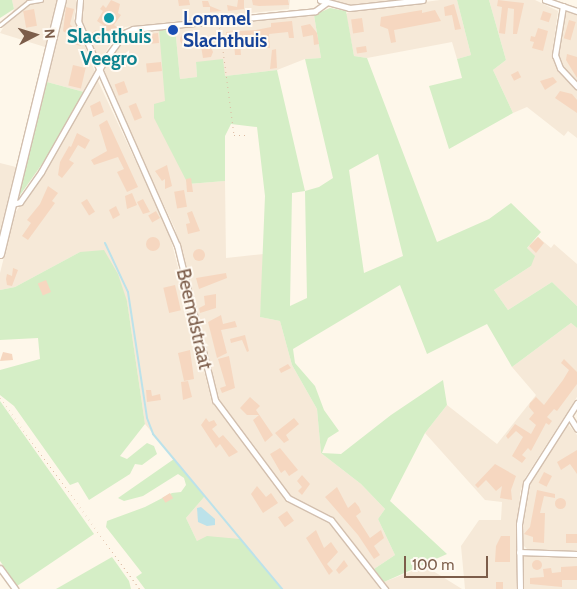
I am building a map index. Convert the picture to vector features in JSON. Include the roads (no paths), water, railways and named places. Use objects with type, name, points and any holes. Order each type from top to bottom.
[{"type":"main road","points":[[0,254],[62,0]]},
{"type":"street","name":"Beemdstraat","points":[[80,0],[78,22],[98,71],[172,230],[215,400],[288,498],[331,520],[385,589]]},
{"type":"street","points":[[320,0],[349,8],[419,0]]},
{"type":"street","points":[[545,0],[577,11]]},
{"type":"street","points":[[12,204],[20,202],[41,172],[98,71],[118,40],[128,31],[320,11],[326,3]]},
{"type":"street","points":[[563,6],[555,56],[560,68],[577,86]]},
{"type":"street","points":[[520,589],[520,509],[526,483],[577,403]]},
{"type":"street","points":[[569,416],[577,429]]},
{"type":"street","points":[[519,552],[577,554]]},
{"type":"street","points":[[0,568],[15,589]]},
{"type":"lane","points":[[0,25],[28,2],[41,0]]},
{"type":"water","points":[[201,507],[215,519],[215,525],[207,526],[198,522],[197,508]]},
{"type":"waterway","points":[[105,243],[128,292],[147,418],[153,434],[282,589]]},
{"type":"place","name":"Slachthuis Veegro","points":[[109,18]]},
{"type":"place","name":"Lommel Slachthuis","points":[[173,30]]}]
